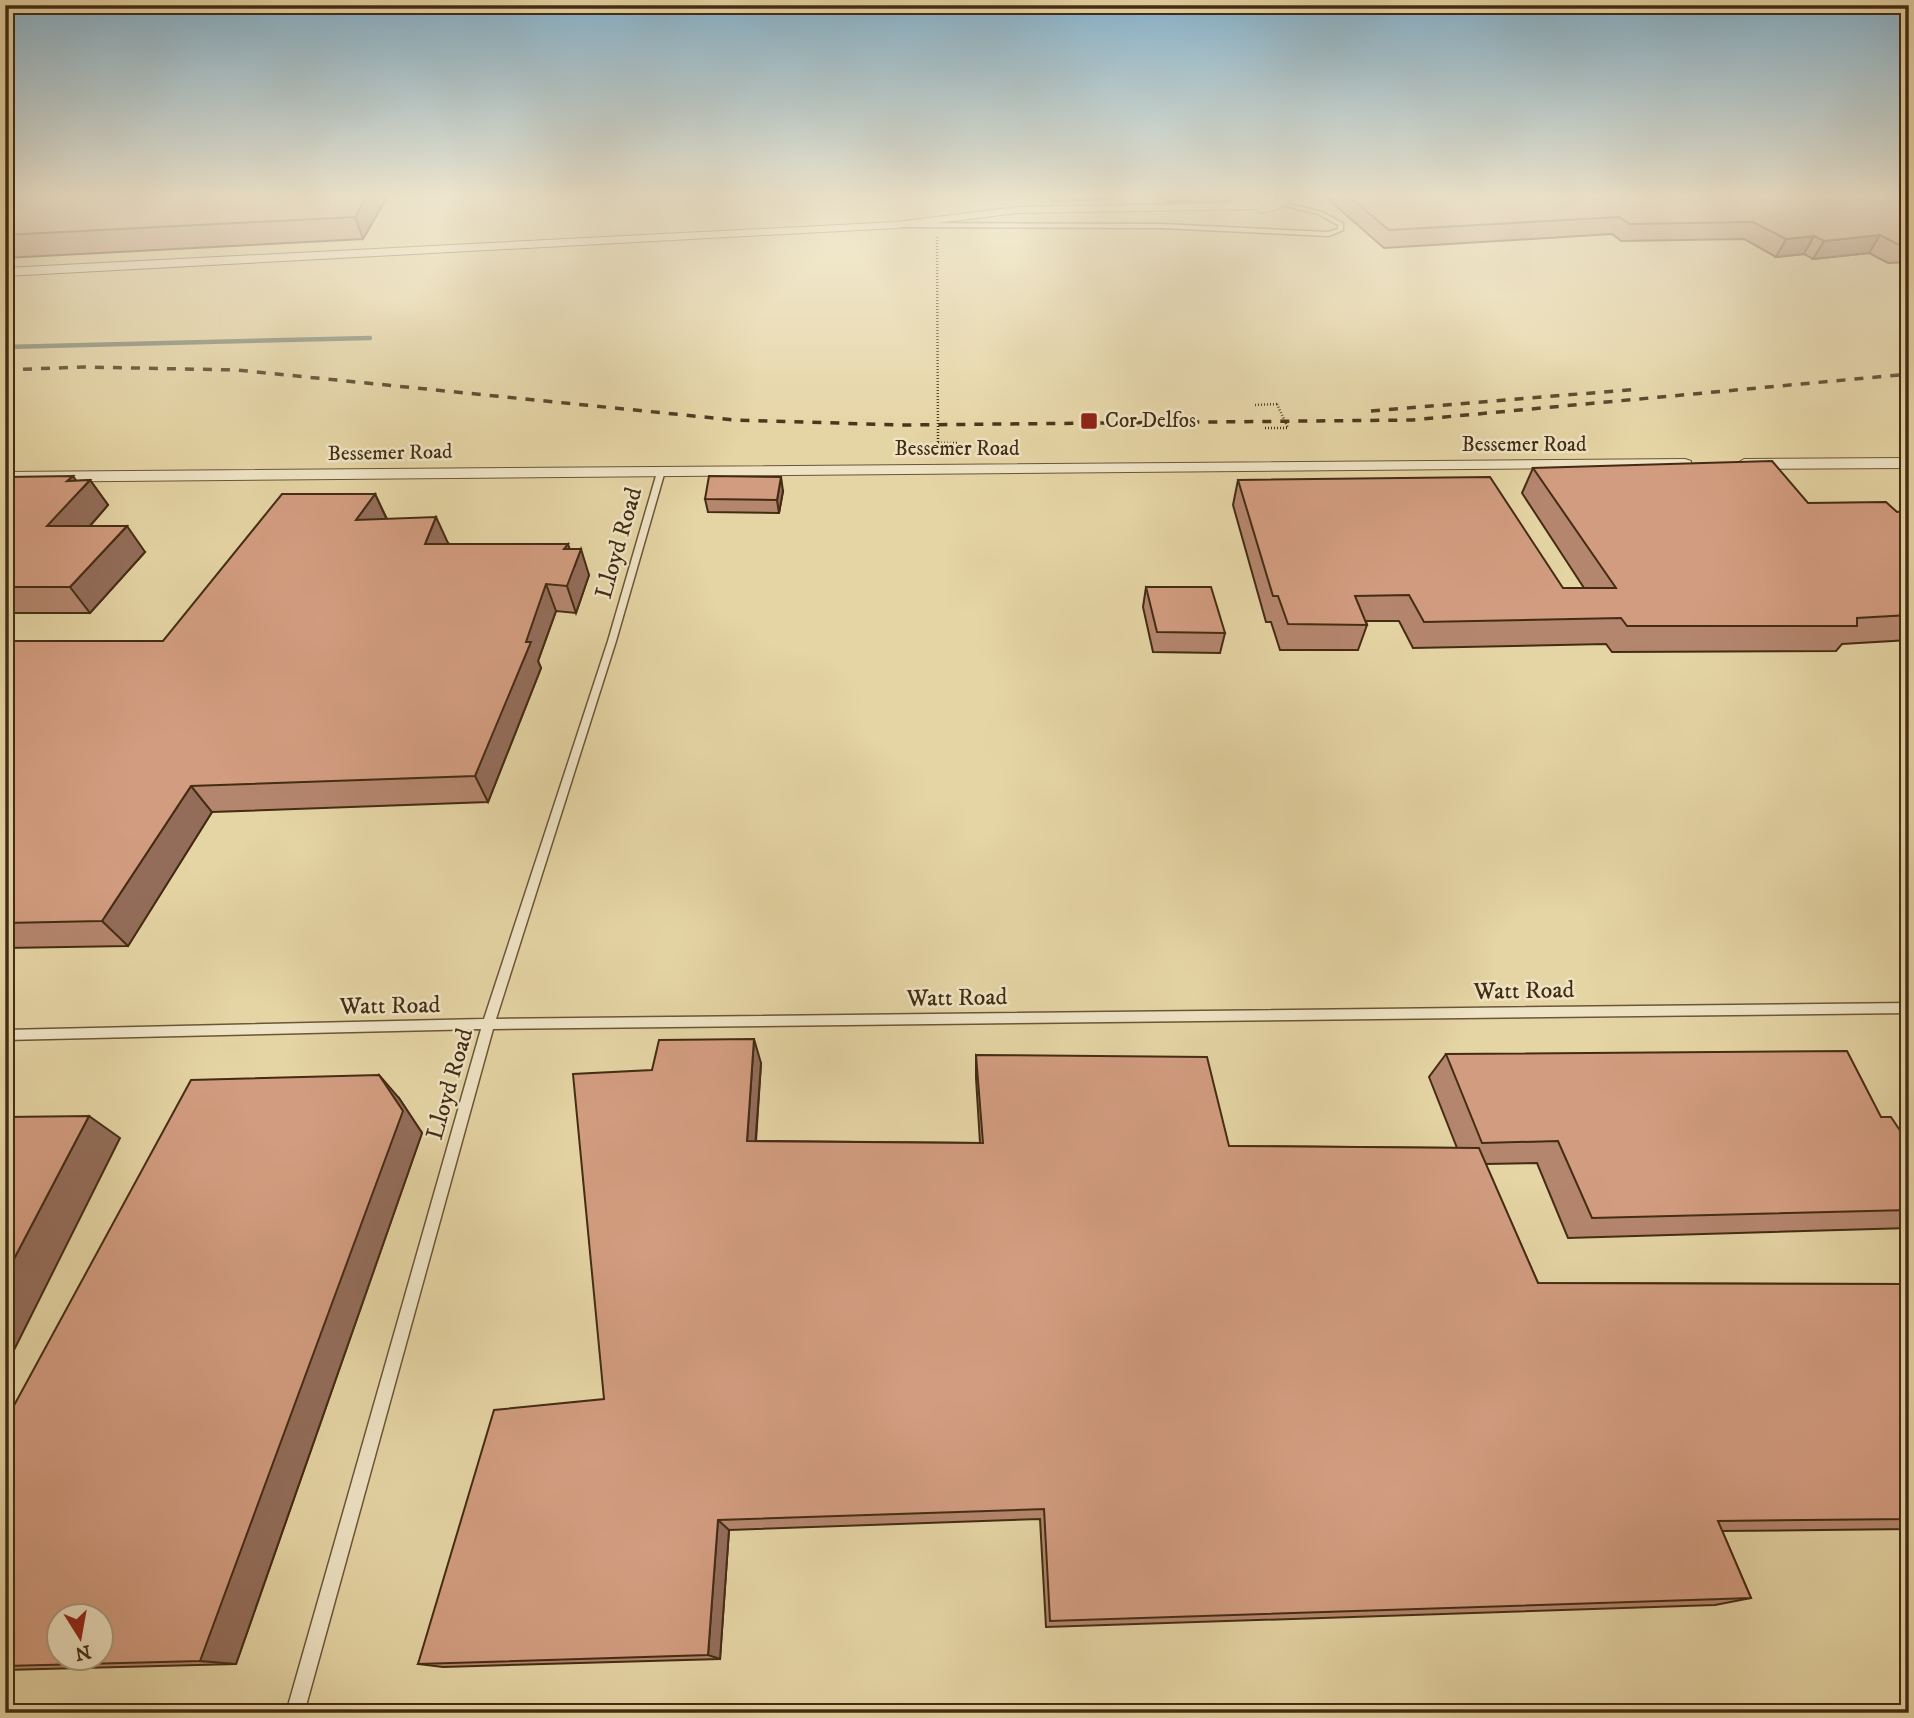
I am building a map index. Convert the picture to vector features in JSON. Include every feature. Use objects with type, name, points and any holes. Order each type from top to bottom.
[{"type":"street","points":[[5,282],[147,274]]},
{"type":"street","points":[[1729,464],[1909,463]]},
{"type":"street","name":"Bessemer Road","points":[[5,477],[1702,464]]},
{"type":"lane","name":"Lloyd Road","points":[[295,1713],[488,1024],[612,641],[661,471]]},
{"type":"lane","name":"Watt Road","points":[[5,1035],[488,1024],[1909,1008]]},
{"type":"path","points":[[937,274],[937,443],[957,443],[957,450],[971,450]]},
{"type":"path","points":[[1255,405],[1277,404],[1287,428],[1265,428]]},
{"type":"building","points":[[1772,461],[1808,503],[1886,502],[1897,512],[1909,511],[1909,615],[1857,618],[1857,626],[1627,626],[1621,618],[1424,622],[1409,595],[1355,596],[1367,625],[1288,624],[1278,596],[1273,596],[1238,480],[1490,477],[1563,588],[1616,588],[1533,468]]},
{"type":"building","points":[[73,476],[67,481],[90,480],[47,526],[127,526],[70,587],[5,587],[5,477]]},
{"type":"building","points":[[709,476],[781,477],[777,500],[705,499]]},
{"type":"building","points":[[282,494],[375,494],[356,520],[436,517],[425,544],[568,544],[564,549],[581,549],[567,586],[546,584],[526,642],[531,642],[475,776],[191,786],[102,921],[5,923],[5,641],[163,641]]},
{"type":"building","points":[[1146,587],[1211,587],[1225,633],[1157,632]]},
{"type":"building","points":[[754,1039],[747,1141],[983,1143],[976,1055],[1207,1057],[1229,1146],[1479,1148],[1538,1283],[1909,1284],[1909,1519],[1718,1521],[1751,1598],[1050,1621],[1044,1509],[718,1520],[708,1655],[418,1664],[494,1410],[604,1399],[573,1074],[652,1070],[659,1040]]},
{"type":"building","points":[[1847,1051],[1881,1117],[1891,1117],[1909,1144],[1909,1210],[1592,1218],[1558,1141],[1482,1143],[1446,1054]]},
{"type":"building","points":[[379,1075],[403,1111],[200,1661],[116,1663],[116,1602],[46,1602],[46,1665],[5,1666],[5,1422],[191,1080]]},
{"type":"building","points":[[89,1116],[5,1276],[5,1117]]},
{"type":"waterway","points":[[5,347],[370,338]]},
{"type":"railway","points":[[5,370],[83,367],[237,370],[734,420],[903,425],[1412,420],[1909,374]]},
{"type":"railway","points":[[1371,411],[1640,389]]},
{"type":"place","name":"Cor Delfos","points":[[1089,421]]}]
